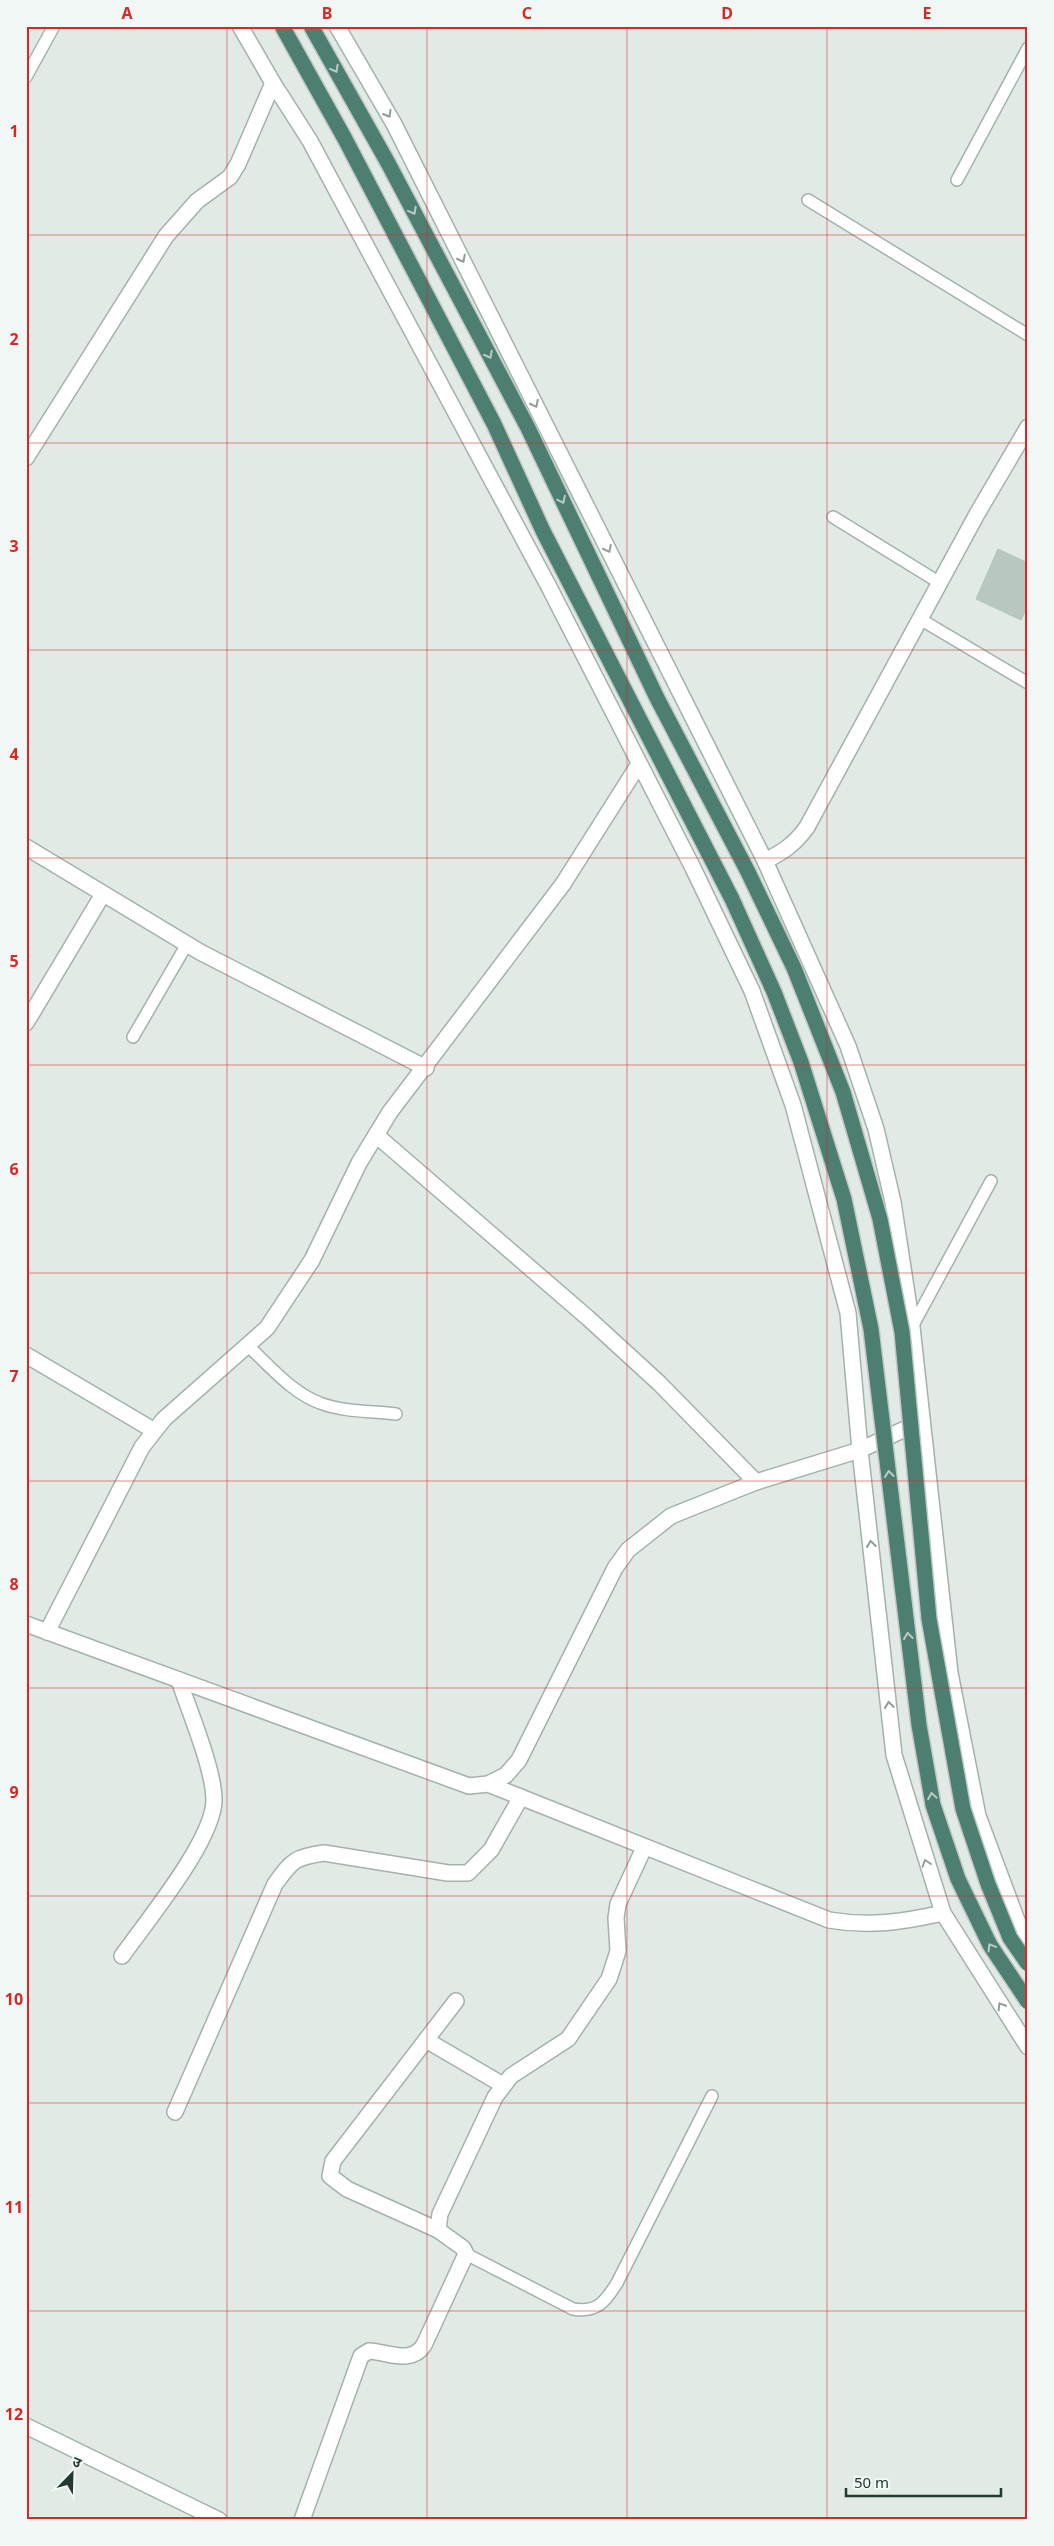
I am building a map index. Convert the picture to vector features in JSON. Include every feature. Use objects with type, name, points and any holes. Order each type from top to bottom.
[{"type":"highway","points":[[282,26],[345,139],[494,424],[543,531],[732,899],[774,992],[798,1053],[844,1199],[871,1329],[919,1725],[933,1805],[958,1879],[990,1945],[1028,2002]]},
{"type":"highway","points":[[311,26],[388,163],[528,428],[658,698],[794,968],[843,1092],[880,1219],[902,1332],[930,1619],[963,1809],[988,1884],[1010,1938],[1028,1964]]},
{"type":"street","points":[[240,26],[272,83],[310,141],[548,585],[693,868],[752,991],[793,1105],[848,1313],[860,1450],[894,1755],[943,1913],[1028,2047]]},
{"type":"street","points":[[338,26],[394,124],[765,861],[848,1046],[876,1129],[893,1202],[912,1327],[952,1682],[978,1816],[1026,1939]]},
{"type":"street","points":[[26,458],[166,236],[186,210],[226,180],[238,164],[272,83]]},
{"type":"street","points":[[765,861],[785,851],[797,841],[806,827],[1028,427]]},
{"type":"street","points":[[47,1632],[142,1447],[153,1430],[268,1328],[300,1282],[359,1163],[376,1135],[563,884],[639,764]]},
{"type":"street","points":[[26,847],[187,944],[426,1068]]},
{"type":"street","points":[[26,1023],[104,894]]},
{"type":"street","points":[[376,1135],[588,1318],[658,1383],[756,1482]]},
{"type":"street","points":[[26,1355],[153,1430]]},
{"type":"street","points":[[26,1624],[469,1786],[488,1784],[506,1775],[519,1760],[615,1568],[628,1550],[671,1516],[756,1482],[860,1450],[923,1421]]},
{"type":"street","points":[[122,1956],[199,1846],[213,1815],[214,1800],[211,1780],[178,1680]]},
{"type":"street","points":[[488,1784],[644,1848],[829,1920],[856,1925],[882,1924],[943,1913]]},
{"type":"street","points":[[175,2112],[275,1884],[291,1863],[304,1855],[324,1853],[448,1873],[468,1872],[492,1850],[521,1797]]},
{"type":"street","points":[[438,2230],[440,2214],[494,2097],[503,2085],[517,2072],[568,2039],[609,1979],[618,1951],[616,1918],[618,1904],[644,1848]]},
{"type":"street","points":[[302,2520],[361,2356],[369,2351],[411,2357],[419,2353],[466,2254],[463,2248],[438,2230],[347,2188],[330,2176],[333,2161],[456,2000]]},
{"type":"street","points":[[426,2040],[503,2085]]},
{"type":"street","points":[[26,2426],[219,2520]]},
{"type":"lane","points":[[26,78],[54,26]]},
{"type":"lane","points":[[957,180],[1028,48]]},
{"type":"lane","points":[[808,200],[1028,335]]},
{"type":"lane","points":[[833,517],[940,583]]},
{"type":"lane","points":[[920,619],[1028,683]]},
{"type":"lane","points":[[134,1037],[187,944]]},
{"type":"lane","points":[[912,1327],[991,1181]]},
{"type":"lane","points":[[248,1346],[296,1390],[320,1404],[396,1414]]},
{"type":"lane","points":[[466,2254],[573,2309],[592,2310],[605,2303],[712,2096]]},
{"type":"building","points":[[998,549],[1028,563],[1028,606],[1021,620],[976,599]]}]
